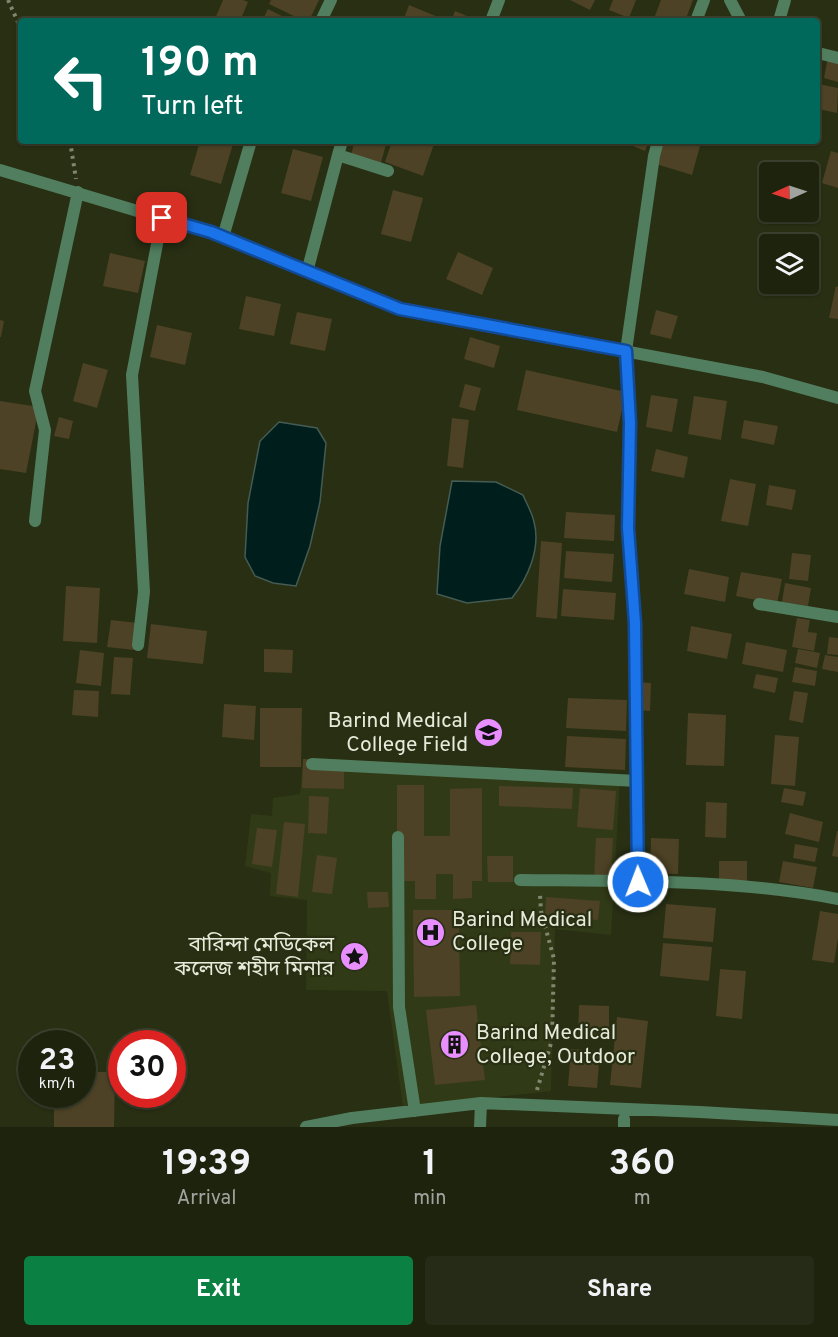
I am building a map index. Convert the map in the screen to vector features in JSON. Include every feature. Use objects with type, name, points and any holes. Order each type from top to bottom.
[{"type":"street","points":[[322,18],[331,0]]},
{"type":"street","points":[[492,18],[499,0]]},
{"type":"street","points":[[697,18],[704,0]]},
{"type":"street","points":[[730,0],[739,18]]},
{"type":"street","points":[[780,18],[785,0]]},
{"type":"street","points":[[820,54],[838,58]]},
{"type":"street","points":[[223,237],[250,144]]},
{"type":"street","points":[[307,272],[341,144]]},
{"type":"street","points":[[638,882],[635,623],[628,528],[630,423],[626,351],[657,144]]},
{"type":"street","points":[[339,155],[388,171]]},
{"type":"street","points":[[0,170],[223,237],[400,309],[763,377],[838,398]]},
{"type":"street","points":[[35,521],[45,430],[35,391],[78,192]]},
{"type":"street","points":[[138,645],[144,592],[132,375],[162,218]]},
{"type":"street","points":[[759,604],[838,617]]},
{"type":"street","points":[[312,764],[637,781]]},
{"type":"street","points":[[398,837],[399,1007],[415,1111]]},
{"type":"street","points":[[520,880],[693,883],[803,892],[838,899]]},
{"type":"street","points":[[480,1127],[481,1103]]},
{"type":"street","points":[[306,1127],[352,1123],[415,1111],[481,1103],[838,1120]]},
{"type":"path","points":[[9,0],[18,22]]},
{"type":"path","points":[[70,144],[78,192]]},
{"type":"path","points":[[537,1091],[552,1040],[554,959],[541,911],[540,891]]},
{"type":"shaded area","name":"Barind Medical College","points":[[303,759],[620,780],[611,935],[555,929],[551,1091],[403,1107],[387,991],[306,990],[307,900],[270,896],[271,873],[245,866],[251,814],[272,816],[273,798],[300,794]]},
{"type":"water","points":[[279,422],[317,428],[326,443],[320,502],[310,546],[296,586],[273,583],[255,576],[245,557],[248,503],[260,441]]},
{"type":"water","points":[[452,481],[496,482],[523,495],[533,518],[536,542],[528,572],[512,598],[467,603],[437,594],[440,546]]},
{"type":"building","points":[[223,0],[248,2],[241,18],[215,18]]},
{"type":"building","points":[[271,0],[319,0],[310,18],[298,18],[269,4]]},
{"type":"building","points":[[570,0],[595,0],[590,10]]},
{"type":"building","points":[[613,0],[636,0],[629,18],[609,10]]},
{"type":"building","points":[[661,0],[693,0],[686,18],[654,18]]},
{"type":"building","points":[[409,5],[438,17],[438,18],[404,18]]},
{"type":"building","points":[[268,9],[286,18],[264,18]]},
{"type":"building","points":[[455,11],[472,18],[452,18]]},
{"type":"building","points":[[828,57],[838,59],[838,82],[824,78]]},
{"type":"building","points":[[820,84],[838,88],[837,113],[820,109]]},
{"type":"building","points":[[199,144],[233,144],[221,184],[190,175]]},
{"type":"building","points":[[354,144],[386,144],[380,166],[350,158]]},
{"type":"building","points":[[391,144],[434,144],[423,176],[385,162]]},
{"type":"building","points":[[628,144],[648,144],[645,151]]},
{"type":"building","points":[[661,144],[700,146],[692,175],[656,164]]},
{"type":"building","points":[[293,149],[323,157],[311,201],[281,193]]},
{"type":"building","points":[[831,151],[838,153],[838,188],[822,183]]},
{"type":"building","points":[[393,190],[423,198],[411,242],[381,234]]},
{"type":"building","points":[[458,252],[493,268],[482,295],[446,279]]},
{"type":"building","points":[[110,253],[145,261],[138,293],[103,286]]},
{"type":"building","points":[[836,286],[838,287],[838,319],[829,318]]},
{"type":"building","points":[[246,296],[281,304],[274,336],[239,329]]},
{"type":"building","points":[[656,310],[678,316],[671,339],[650,334]]},
{"type":"building","points":[[297,312],[332,319],[325,351],[290,344]]},
{"type":"building","points":[[0,320],[4,321],[1,337],[0,337]]},
{"type":"building","points":[[157,325],[192,333],[185,365],[150,357]]},
{"type":"building","points":[[470,337],[500,346],[494,368],[464,359]]},
{"type":"building","points":[[83,363],[108,370],[97,408],[73,401]]},
{"type":"building","points":[[526,370],[626,392],[617,432],[517,410]]},
{"type":"building","points":[[465,384],[481,388],[475,411],[459,407]]},
{"type":"building","points":[[651,395],[678,399],[672,432],[646,427]]},
{"type":"building","points":[[694,396],[727,401],[721,440],[688,434]]},
{"type":"building","points":[[0,401],[39,407],[26,473],[0,469]]},
{"type":"building","points":[[59,417],[73,421],[69,439],[54,436]]},
{"type":"building","points":[[452,418],[469,420],[463,468],[447,466]]},
{"type":"building","points":[[744,420],[778,426],[774,445],[741,438]]},
{"type":"building","points":[[656,449],[688,457],[684,478],[651,471]]},
{"type":"building","points":[[730,479],[756,484],[748,526],[721,521]]},
{"type":"building","points":[[769,485],[796,490],[792,510],[766,505]]},
{"type":"building","points":[[566,512],[615,515],[614,541],[564,538]]},
{"type":"building","points":[[541,541],[562,543],[557,619],[536,617]]},
{"type":"building","points":[[566,551],[614,554],[612,582],[564,578]]},
{"type":"building","points":[[792,553],[811,555],[808,581],[789,579]]},
{"type":"building","points":[[689,569],[729,577],[725,602],[684,594]]},
{"type":"building","points":[[741,572],[782,579],[777,604],[736,596]]},
{"type":"building","points":[[785,583],[811,588],[808,606],[782,602]]},
{"type":"building","points":[[66,586],[100,588],[97,643],[63,641]]},
{"type":"building","points":[[563,589],[616,593],[614,620],[561,616]]},
{"type":"building","points":[[797,618],[810,620],[808,632],[817,633],[814,651],[792,647]]},
{"type":"building","points":[[111,620],[138,623],[135,650],[107,647]]},
{"type":"building","points":[[151,624],[207,631],[203,664],[147,658]]},
{"type":"building","points":[[691,626],[732,634],[727,659],[687,651]]},
{"type":"building","points":[[829,637],[838,638],[838,655],[827,654]]},
{"type":"building","points":[[746,642],[787,650],[783,672],[742,664]]},
{"type":"building","points":[[264,649],[293,650],[292,673],[264,672]]},
{"type":"building","points":[[798,649],[820,653],[817,668],[795,663]]},
{"type":"building","points":[[80,650],[104,653],[101,686],[76,683]]},
{"type":"building","points":[[825,655],[838,657],[838,672],[822,669]]},
{"type":"building","points":[[114,657],[133,658],[130,695],[111,694]]},
{"type":"building","points":[[795,667],[817,671],[815,686],[792,682]]},
{"type":"building","points":[[756,674],[778,678],[775,693],[753,688]]},
{"type":"building","points":[[637,682],[651,683],[650,711],[635,710]]},
{"type":"building","points":[[74,690],[99,691],[98,717],[72,715]]},
{"type":"building","points":[[794,691],[808,693],[803,723],[789,720]]},
{"type":"building","points":[[568,698],[627,700],[626,731],[566,728]]},
{"type":"building","points":[[224,704],[256,706],[254,740],[222,737]]},
{"type":"building","points":[[260,708],[302,708],[301,767],[260,767]]},
{"type":"building","points":[[688,713],[726,715],[724,766],[686,765]]},
{"type":"building","points":[[775,735],[799,737],[795,786],[771,784]]},
{"type":"building","points":[[567,736],[626,739],[625,770],[565,767]]},
{"type":"building","points":[[303,759],[344,760],[344,789],[302,788]]},
{"type":"building","points":[[397,785],[424,785],[424,836],[450,836],[450,789],[482,788],[482,881],[472,881],[472,898],[453,899],[453,874],[436,874],[436,899],[415,899],[415,881],[397,881]]},
{"type":"building","points":[[499,786],[573,788],[572,809],[499,806]]},
{"type":"building","points":[[580,788],[616,791],[613,830],[577,827]]},
{"type":"building","points":[[784,788],[806,792],[803,806],[781,802]]},
{"type":"building","points":[[309,796],[329,797],[327,834],[308,833]]},
{"type":"building","points":[[706,802],[727,803],[726,838],[705,837]]},
{"type":"building","points":[[790,813],[823,822],[819,842],[785,834]]},
{"type":"building","points":[[284,822],[305,824],[298,897],[276,894]]},
{"type":"building","points":[[257,828],[277,830],[272,867],[252,864]]},
{"type":"building","points":[[838,831],[838,857],[832,856]]},
{"type":"building","points":[[596,838],[613,838],[611,880],[594,879]]},
{"type":"building","points":[[651,838],[679,839],[678,874],[650,873]]},
{"type":"building","points":[[795,844],[818,848],[815,862],[793,858]]},
{"type":"building","points":[[317,855],[337,858],[332,894],[312,892]]},
{"type":"building","points":[[487,856],[513,856],[513,882],[488,882]]},
{"type":"building","points":[[719,861],[747,861],[747,882],[719,881]]},
{"type":"building","points":[[783,861],[817,867],[813,888],[779,882]]},
{"type":"building","points":[[367,892],[388,892],[389,907],[368,908]]},
{"type":"building","points":[[546,897],[600,901],[598,920],[545,917]]},
{"type":"building","points":[[666,904],[716,908],[713,942],[663,938]]},
{"type":"building","points":[[413,910],[459,910],[460,996],[414,997]]},
{"type":"building","points":[[820,911],[838,914],[838,938],[834,963],[812,960]]},
{"type":"building","points":[[511,932],[541,932],[540,965],[510,964]]},
{"type":"building","points":[[663,943],[712,947],[709,981],[660,976]]},
{"type":"building","points":[[720,969],[746,971],[742,1019],[716,1016]]},
{"type":"building","name":"Barind Medical College, Outdoor","points":[[476,1005],[485,1080],[435,1085],[426,1010]]},
{"type":"building","points":[[579,1005],[609,1006],[609,1039],[578,1038]]},
{"type":"building","points":[[617,1017],[648,1021],[641,1088],[610,1085]]},
{"type":"building","points":[[571,1049],[600,1051],[597,1088],[568,1086]]},
{"type":"building","points":[[96,1072],[108,1072],[108,1108],[114,1108],[114,1127],[54,1127],[54,1108],[96,1108]]},
{"type":"place","name":"Barind Medical College Field","points":[[489,733]]},
{"type":"place","name":"Barind Medical College","points":[[431,932]]},
{"type":"place","name":"বারিন্দা মেডিকেল কলেজ শহীদ মিনার","points":[[355,957]]},
{"type":"place","name":"Barind Medical College, Outdoor","points":[[455,1045]]},
{"type":"route","points":[[162,218],[211,232],[400,309],[626,351],[630,423],[628,528],[635,623],[638,882]]}]
